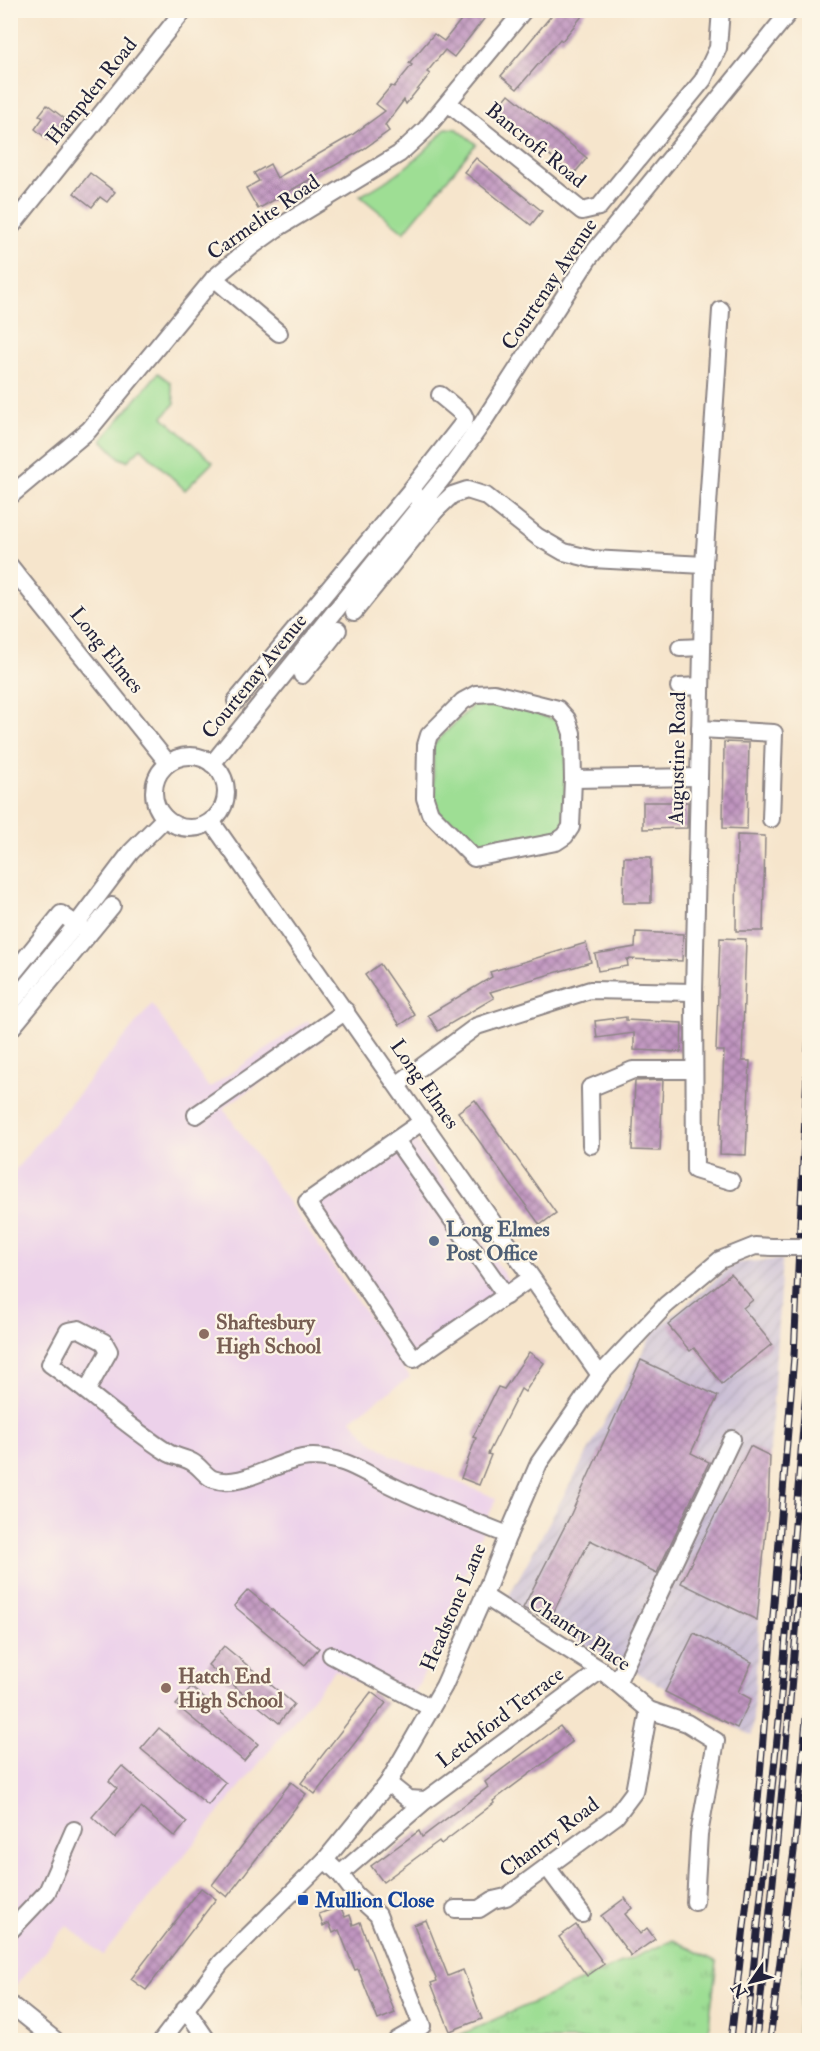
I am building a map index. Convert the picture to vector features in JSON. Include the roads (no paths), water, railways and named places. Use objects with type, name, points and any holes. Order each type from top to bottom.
[{"type":"street","name":"Hampden Road","points":[[10,228],[184,10]]},
{"type":"street","name":"Carmelite Road","points":[[10,496],[89,429],[214,278],[276,229],[399,154],[425,130],[524,10]]},
{"type":"street","name":"Bancroft Road","points":[[448,103],[582,211],[599,207],[703,80],[718,48],[722,10]]},
{"type":"street","name":"Courtenay Avenue","points":[[212,764],[357,600],[430,505],[589,258],[791,10]]},
{"type":"street","points":[[214,278],[279,333]]},
{"type":"street","name":"Augustine Road","points":[[721,310],[704,565],[694,992],[695,1170],[731,1181]]},
{"type":"street","points":[[236,701],[410,491],[465,418],[440,395]]},
{"type":"street","points":[[410,491],[430,505],[467,490],[486,496],[538,537],[564,552],[592,559],[704,565]]},
{"type":"street","name":"Long Elmes","points":[[10,566],[168,763]]},
{"type":"street","points":[[318,644],[338,630]]},
{"type":"street","points":[[680,648],[702,647]]},
{"type":"street","points":[[274,654],[296,671]]},
{"type":"street","points":[[679,687],[701,686]]},
{"type":"street","points":[[494,693],[558,709],[567,719],[572,733],[573,779],[571,827],[565,836],[556,842],[474,858],[430,813],[427,807],[425,798],[426,745],[429,735],[463,701],[476,694],[494,693]]},
{"type":"street","points":[[700,729],[774,733],[771,819]]},
{"type":"street","name":"Courtenay Avenue","points":[[168,763],[176,758],[190,756],[204,759],[212,764],[223,777],[226,789],[222,806],[211,821]]},
{"type":"street","points":[[168,763],[157,776],[154,787],[154,798],[158,809],[165,818],[176,825],[188,828],[211,821]]},
{"type":"street","points":[[573,779],[699,777]]},
{"type":"street","points":[[10,1030],[83,929],[131,852],[165,818]]},
{"type":"street","name":"Long Elmes","points":[[211,821],[398,1084],[600,1375]]},
{"type":"street","points":[[10,1005],[83,929],[112,906]]},
{"type":"street","points":[[10,977],[62,914],[83,929]]},
{"type":"street","points":[[398,1084],[477,1026],[590,990],[694,992]]},
{"type":"street","points":[[196,1115],[346,1011]]},
{"type":"street","points":[[591,1145],[590,1088],[633,1070],[694,1070]]},
{"type":"street","points":[[423,1121],[307,1202],[414,1359],[531,1278]]},
{"type":"street","points":[[396,1140],[506,1296]]},
{"type":"street","name":"Headstone Lane","points":[[162,2040],[221,1963],[324,1860],[388,1783],[444,1686],[539,1463],[600,1375],[666,1305],[720,1260],[756,1246],[810,1247]]},
{"type":"street","points":[[87,1390],[128,1426],[170,1454],[192,1462],[212,1479],[238,1482],[284,1462],[313,1457],[339,1461],[357,1466],[384,1482],[507,1535]]},
{"type":"street","points":[[617,1683],[732,1439]]},
{"type":"street","name":"Chantry Place","points":[[484,1596],[601,1670],[649,1710]]},
{"type":"street","points":[[331,1655],[431,1708]]},
{"type":"street","name":"Letchford Terrace","points":[[340,1874],[426,1800],[601,1670]]},
{"type":"street","points":[[649,1710],[687,1723],[716,1741],[699,1834],[695,1902]]},
{"type":"street","name":"Chantry Road","points":[[455,1910],[478,1909],[493,1900],[506,1897],[616,1816],[634,1792],[649,1710]]},
{"type":"street","points":[[388,1783],[408,1799],[426,1800]]},
{"type":"street","points":[[10,1931],[48,1892],[74,1830]]},
{"type":"street","points":[[324,1860],[378,1915],[422,2026],[397,2040]]},
{"type":"street","points":[[547,1867],[582,1914]]},
{"type":"street","points":[[10,2004],[55,2040]]},
{"type":"street","points":[[185,2008],[207,2040]]},
{"type":"railway","points":[[731,2040],[757,1813],[794,1356],[810,1008]]},
{"type":"railway","points":[[746,2040],[779,1720],[810,1342]]},
{"type":"railway","points":[[756,2040],[779,1826],[810,1467]]},
{"type":"railway","points":[[770,2040],[795,1843],[810,1675]]},
{"type":"place","name":"Long Elmes Post Office","points":[[434,1241]]},
{"type":"place","name":"Shaftesbury High School","points":[[204,1334]]},
{"type":"place","name":"Hatch End High School","points":[[166,1688]]},
{"type":"place","name":"Mullion Close","points":[[303,1900]]}]
